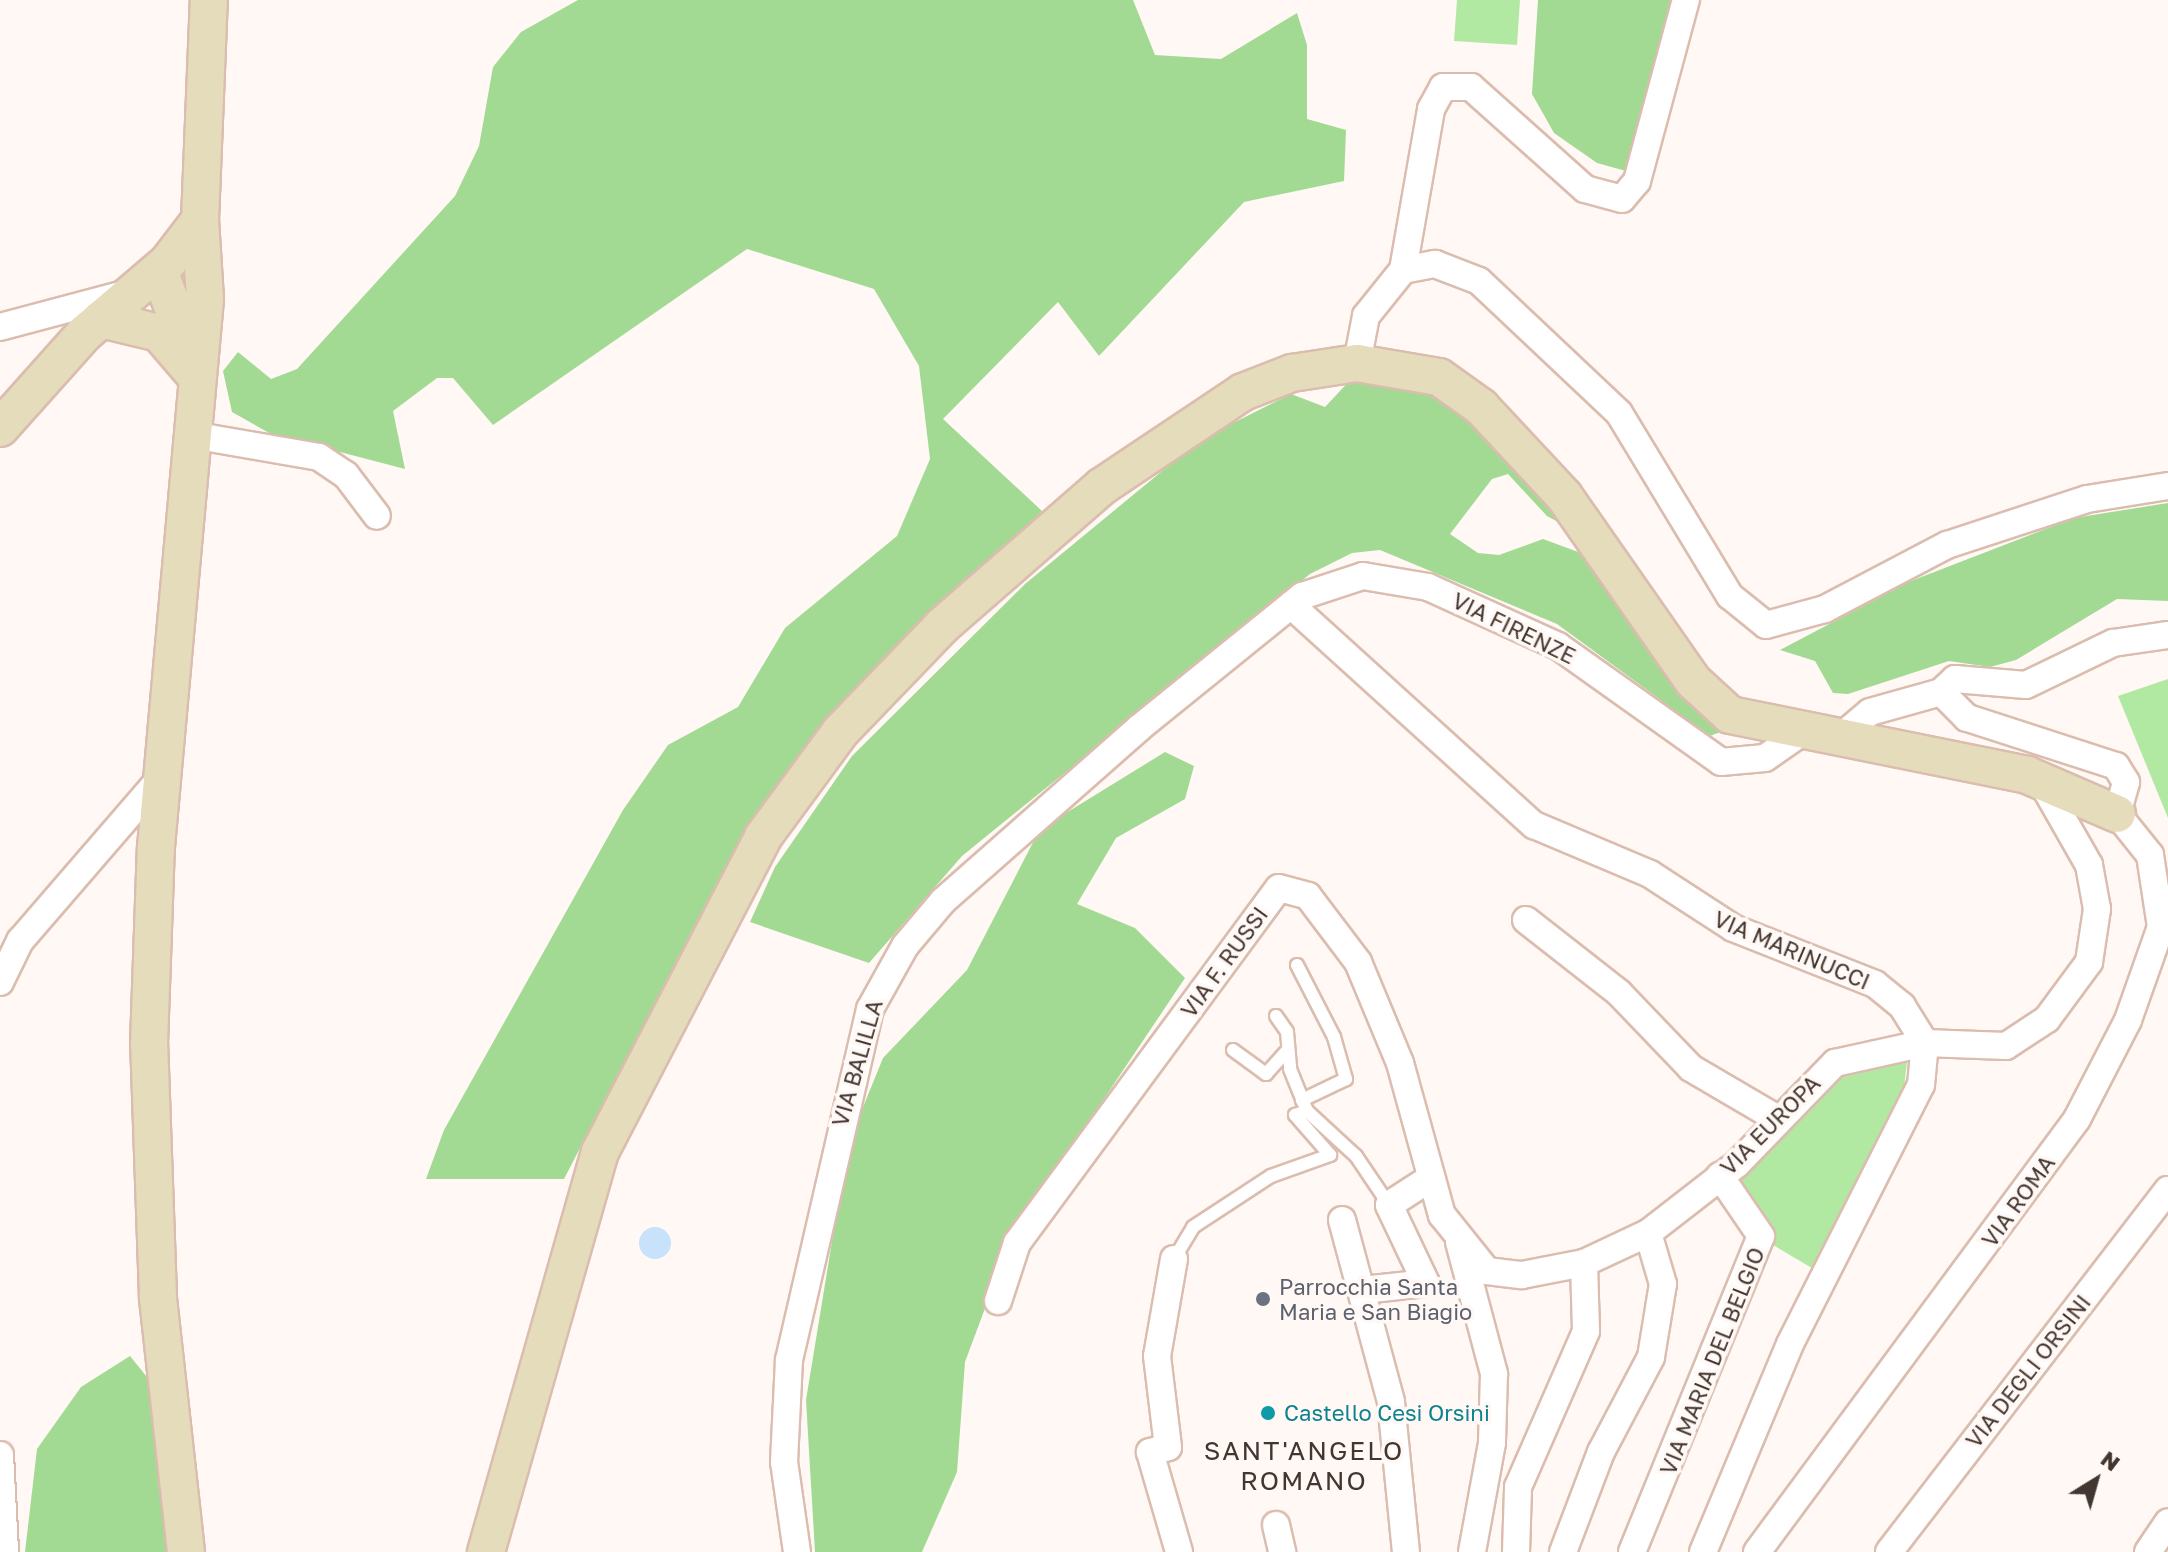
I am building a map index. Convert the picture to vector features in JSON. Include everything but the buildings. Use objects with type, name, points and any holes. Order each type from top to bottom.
[{"type":"street","points":[[186,1552],[150,1143],[151,961],[195,375],[203,323],[200,220],[209,0]]},
{"type":"street","points":[[1357,363],[1366,316],[1403,270],[1431,109],[1443,87],[1471,87],[1585,189],[1622,199],[1637,181],[1686,0]]},
{"type":"street","points":[[0,428],[101,319],[147,281],[200,220]]},
{"type":"street","points":[[1403,270],[1435,264],[1479,281],[1601,395],[1645,449],[1735,603],[1766,625],[1817,613],[1947,545],[2087,499],[2168,486]]},
{"type":"street","points":[[147,281],[195,375]]},
{"type":"street","points":[[0,327],[147,281],[188,287],[203,323]]},
{"type":"street","points":[[101,319],[159,333],[195,375]]},
{"type":"street","points":[[486,1552],[600,1152],[723,905],[797,787],[943,625],[1135,460],[1255,386],[1357,363],[1430,373],[1475,401],[1592,531],[1703,693],[1738,719],[2040,779],[2117,814],[2126,782],[2110,761],[1967,718],[1941,692]]},
{"type":"street","points":[[192,435],[319,457],[346,475],[377,516]]},
{"type":"street","name":"VIA FIRENZE","points":[[1291,605],[1351,577],[1414,583],[1576,656],[1713,759],[1765,758],[1801,733]]},
{"type":"street","name":"VIA MARINUCCI","points":[[1291,605],[1534,825],[1650,874],[1733,928],[1875,984],[1902,1006],[1925,1043]]},
{"type":"street","name":"VIA BALILLA","points":[[797,1552],[784,1462],[789,1360],[828,1166],[881,984],[952,891],[1291,605]]},
{"type":"street","points":[[1837,740],[1870,712],[1941,692],[1955,679],[2026,685],[2113,643],[2168,635]]},
{"type":"street","points":[[0,982],[20,941],[165,773]]},
{"type":"street","points":[[1703,1552],[1790,1344],[1921,1085],[1925,1043],[1989,1047],[2022,1039],[2056,1009],[2089,962],[2097,920],[2091,874],[2040,779]]},
{"type":"street","name":"VIA ROMA","points":[[1757,1552],[2077,1119],[2128,1020],[2160,934],[2162,897],[2159,860],[2117,814]]},
{"type":"street","name":"VIA F. RUSSI","points":[[998,1301],[1017,1243],[1279,888],[1308,896],[1358,962],[1400,1063],[1429,1179],[1459,1242]]},
{"type":"street","points":[[1526,920],[1619,993],[1691,1068],[1778,1119]]},
{"type":"street","name":"VIA EUROPA","points":[[1459,1242],[1498,1278],[1584,1263],[1648,1233],[1720,1176],[1835,1063],[1925,1043]]},
{"type":"street","name":"VIA MARIA DEL BELGIO","points":[[1632,1552],[1761,1236],[1720,1176]]},
{"type":"street","points":[[1363,1290],[1426,1283],[1389,1205],[1429,1179]]},
{"type":"street","name":"VIA DEGLI ORSINI","points":[[1889,1552],[2168,1190]]},
{"type":"street","points":[[1342,1220],[1391,1402],[1406,1552]]},
{"type":"street","points":[[1563,1552],[1601,1452],[1651,1357],[1663,1284],[1648,1233]]},
{"type":"street","points":[[1459,1242],[1494,1374],[1492,1443],[1472,1552]]},
{"type":"street","points":[[1174,1259],[1157,1356],[1168,1447],[1150,1452],[1179,1552]]},
{"type":"street","points":[[1516,1552],[1518,1487],[1586,1331],[1584,1263]]},
{"type":"street","points":[[0,1455],[5,1552]]},
{"type":"street","points":[[2148,1552],[2168,1522]]},
{"type":"street","points":[[1276,1525],[1282,1552]]},
{"type":"lane","points":[[1174,1259],[1206,1219],[1271,1176],[1330,1155],[1295,1115],[1346,1079],[1334,1037],[1297,965]]},
{"type":"lane","points":[[1276,1016],[1287,1032],[1286,1052],[1304,1106],[1356,1156],[1389,1205]]},
{"type":"lane","points":[[1233,1050],[1266,1074],[1286,1052]]},
{"type":"green space","points":[[578,0],[1133,0],[1155,55],[1221,59],[1297,13],[1307,45],[1307,119],[1346,130],[1344,181],[1244,202],[1099,356],[1058,302],[943,419],[1042,511],[794,768],[702,912],[564,1179],[426,1179],[444,1130],[623,810],[668,745],[738,707],[785,628],[897,536],[930,459],[919,366],[874,289],[747,249],[493,425],[453,378],[437,378],[393,411],[405,469],[271,434],[232,412],[223,371],[238,352],[271,379],[297,369],[455,196],[479,146],[493,67],[521,32]]},
{"type":"green space","points":[[1457,0],[1520,0],[1517,45],[1454,41]]},
{"type":"green space","points":[[1538,0],[1673,0],[1626,171],[1597,163],[1554,133],[1532,94]]},
{"type":"green space","points":[[1355,375],[1440,385],[1571,529],[1547,516],[1508,474],[1492,479],[1450,534],[1478,553],[1499,555],[1543,539],[1581,553],[1618,588],[1723,731],[1710,736],[1557,624],[1380,550],[1352,553],[1310,574],[962,856],[869,963],[750,922],[775,867],[852,756],[1025,584],[1201,439],[1291,394],[1325,407]]},
{"type":"green space","points":[[2168,503],[2168,601],[2117,599],[2016,660],[1990,667],[1949,661],[1848,694],[1833,693],[1815,661],[1780,650],[1911,581],[2074,518]]},
{"type":"green space","points":[[2168,679],[2168,818],[2118,696]]},
{"type":"green space","points":[[1165,752],[1194,766],[1185,799],[1116,838],[1077,904],[1135,928],[1185,978],[1012,1236],[965,1362],[957,1472],[922,1552],[815,1552],[806,1400],[848,1144],[883,1058],[967,970],[1040,829]]},
{"type":"green space","points":[[1908,1054],[1901,1112],[1817,1271],[1768,1242],[1728,1178],[1821,1080]]},
{"type":"green space","points":[[130,1356],[155,1387],[169,1552],[25,1552],[37,1449],[81,1387]]},
{"type":"water","points":[[655,1227],[666,1232],[671,1243],[666,1254],[655,1259],[644,1254],[639,1243],[644,1232]]},
{"type":"place","name":"Parrocchia Santa Maria e San Biagio","points":[[1263,1299]]},
{"type":"place","name":"Castello Cesi Orsini","points":[[1268,1413]]},
{"type":"district","name":"SANT'ANGELO ROMANO","points":[[1304,1466]]}]
